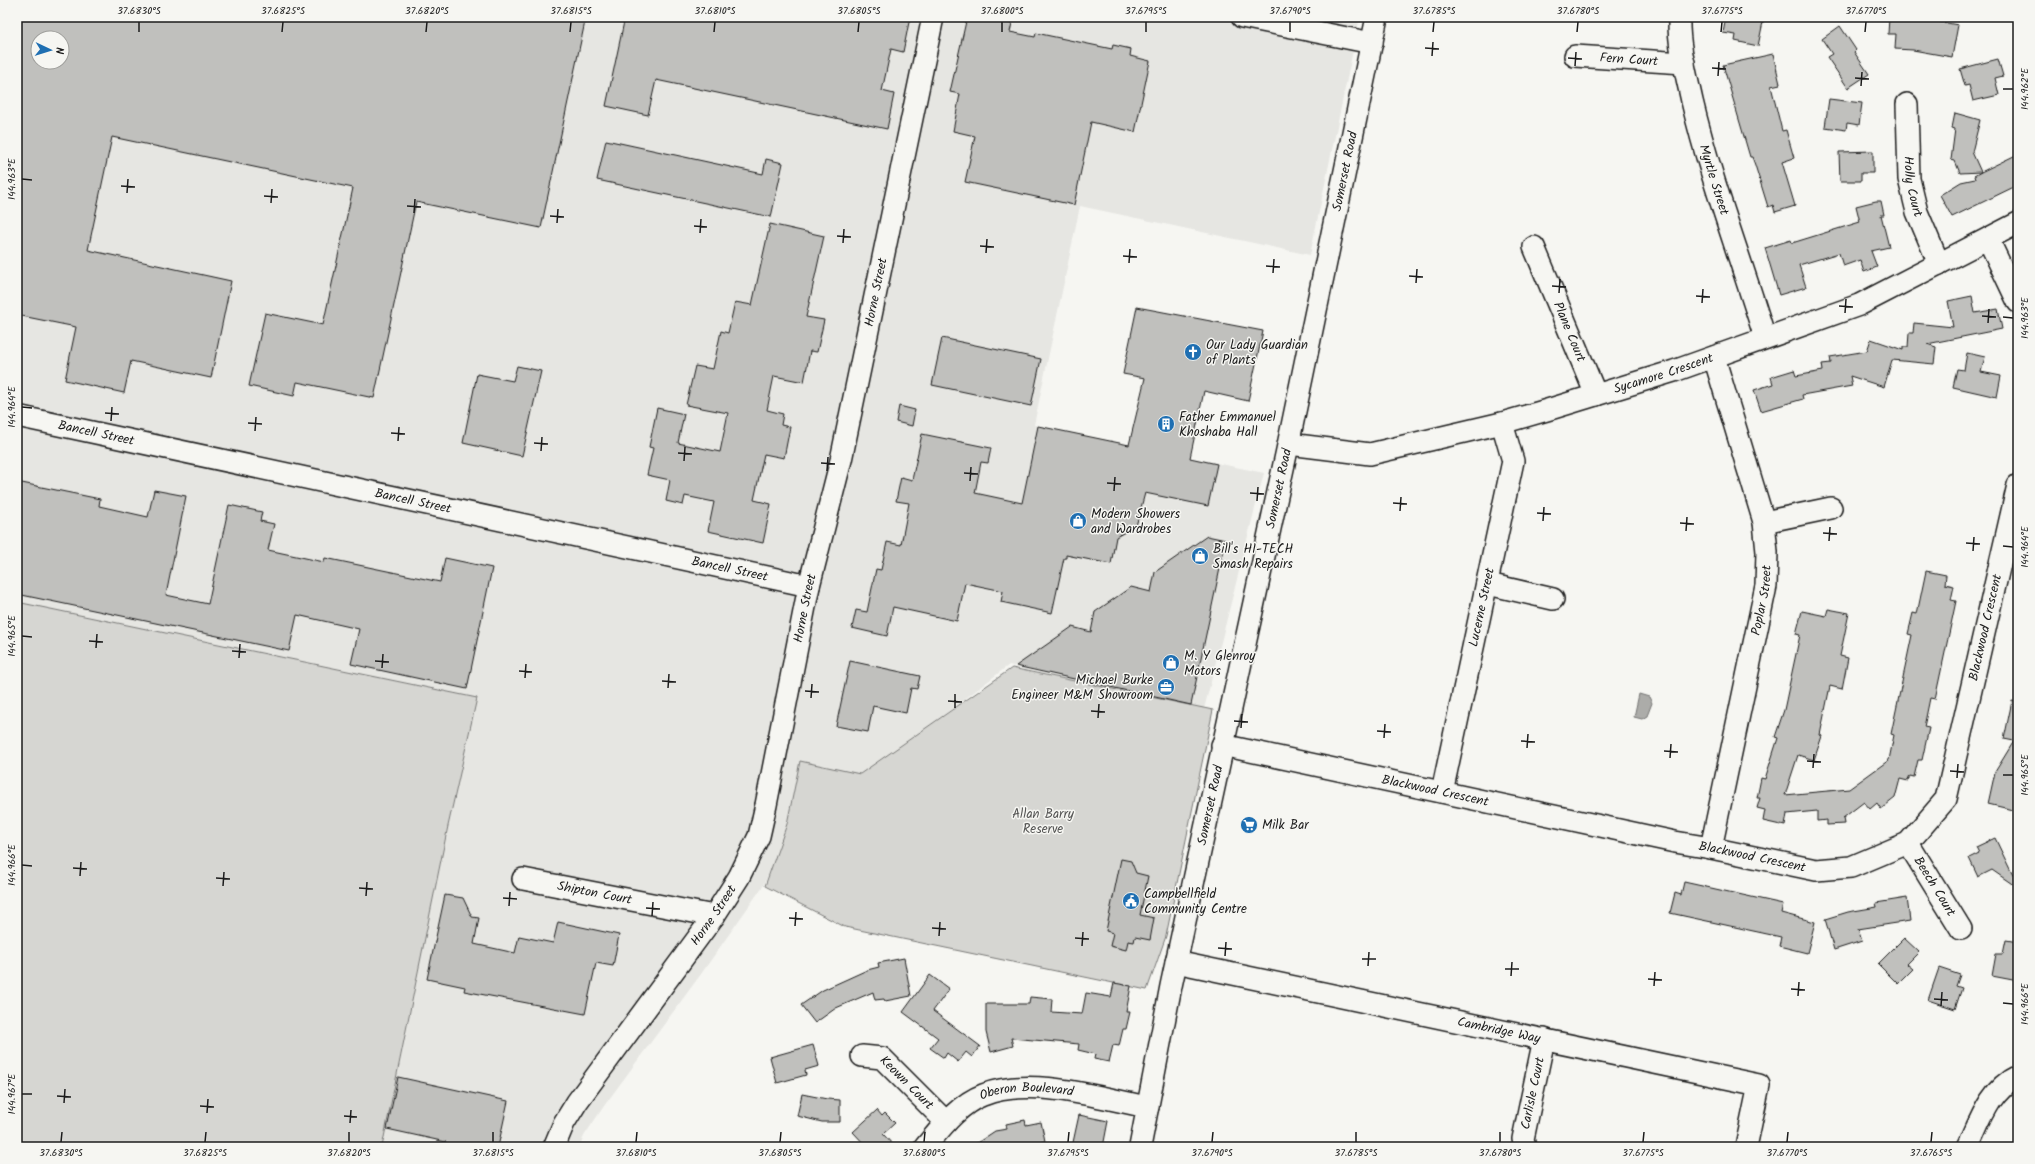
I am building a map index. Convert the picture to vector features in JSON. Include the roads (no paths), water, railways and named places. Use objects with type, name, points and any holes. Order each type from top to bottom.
[{"type":"street","name":"Horne Street","points":[[554,1147],[564,1123],[577,1102],[714,916],[739,878],[759,836],[809,586],[841,460],[933,17]]},
{"type":"street","points":[[1242,17],[1372,43]]},
{"type":"street","name":"Somerset Road","points":[[1140,1147],[1176,962],[1222,745],[1289,444],[1377,17]]},
{"type":"street","name":"Myrtle Street","points":[[1679,17],[1679,30],[1684,63],[1700,134],[1765,338]]},
{"type":"street","name":"Fern Court","points":[[1575,56],[1684,63]]},
{"type":"street","name":"Holly Court","points":[[1907,104],[1909,179],[1916,212],[1939,264]]},
{"type":"street","name":"Sycamore Crescent","points":[[1289,444],[1370,454],[1502,423],[1714,357],[1859,305],[2018,223]]},
{"type":"street","points":[[1988,239],[2018,302]]},
{"type":"street","name":"Plane Court","points":[[1534,247],[1596,394]]},
{"type":"street","name":"Poplar Street","points":[[1711,848],[1766,586],[1767,552],[1764,522],[1714,357]]},
{"type":"street","name":"Bancell Street","points":[[17,416],[809,586]]},
{"type":"street","name":"Lucerne Street","points":[[1442,792],[1488,584],[1513,461],[1502,423]]},
{"type":"street","name":"Blackwood Crescent","points":[[1222,745],[1675,842],[1816,870],[1851,867],[1908,844],[1946,799],[2018,486]]},
{"type":"street","points":[[1764,522],[1830,508]]},
{"type":"street","points":[[1488,584],[1553,599]]},
{"type":"street","name":"Beech Court","points":[[1908,844],[1961,929]]},
{"type":"street","name":"Shipton Court","points":[[523,879],[714,916]]},
{"type":"street","name":"Cambridge Way","points":[[1176,962],[1759,1085],[1746,1147]]},
{"type":"street","name":"Carlisle Court","points":[[1525,1147],[1523,1139],[1544,1039]]},
{"type":"street","name":"Keown Court","points":[[862,1056],[882,1058],[946,1122]]},
{"type":"street","points":[[1968,1147],[1990,1100],[2010,1080],[2018,1076]]},
{"type":"street","name":"Oberon Boulevard","points":[[925,1147],[946,1122],[969,1103],[983,1095],[1024,1088],[1059,1090],[1148,1107]]},
{"type":"place","name":"Our Lady Guardian of Plants","points":[[1193,352]]},
{"type":"place","name":"Father Emmanuel Khoshaba Hall","points":[[1166,424]]},
{"type":"place","name":"Modern Showers and Wardrobes","points":[[1078,521]]},
{"type":"place","name":"Bill's HI-TECH Smash Repairs","points":[[1200,556]]},
{"type":"place","name":"M. Y Glenroy Motors","points":[[1171,663]]},
{"type":"place","name":"Michael Burke Engineer M&M Showroom","points":[[1166,687]]},
{"type":"place","name":"Milk Bar","points":[[1249,825]]},
{"type":"place","name":"Campbellfield Community Centre","points":[[1131,901]]},
{"type":"park label","name":"Allan Barry Reserve","points":[[1043,822]]}]
